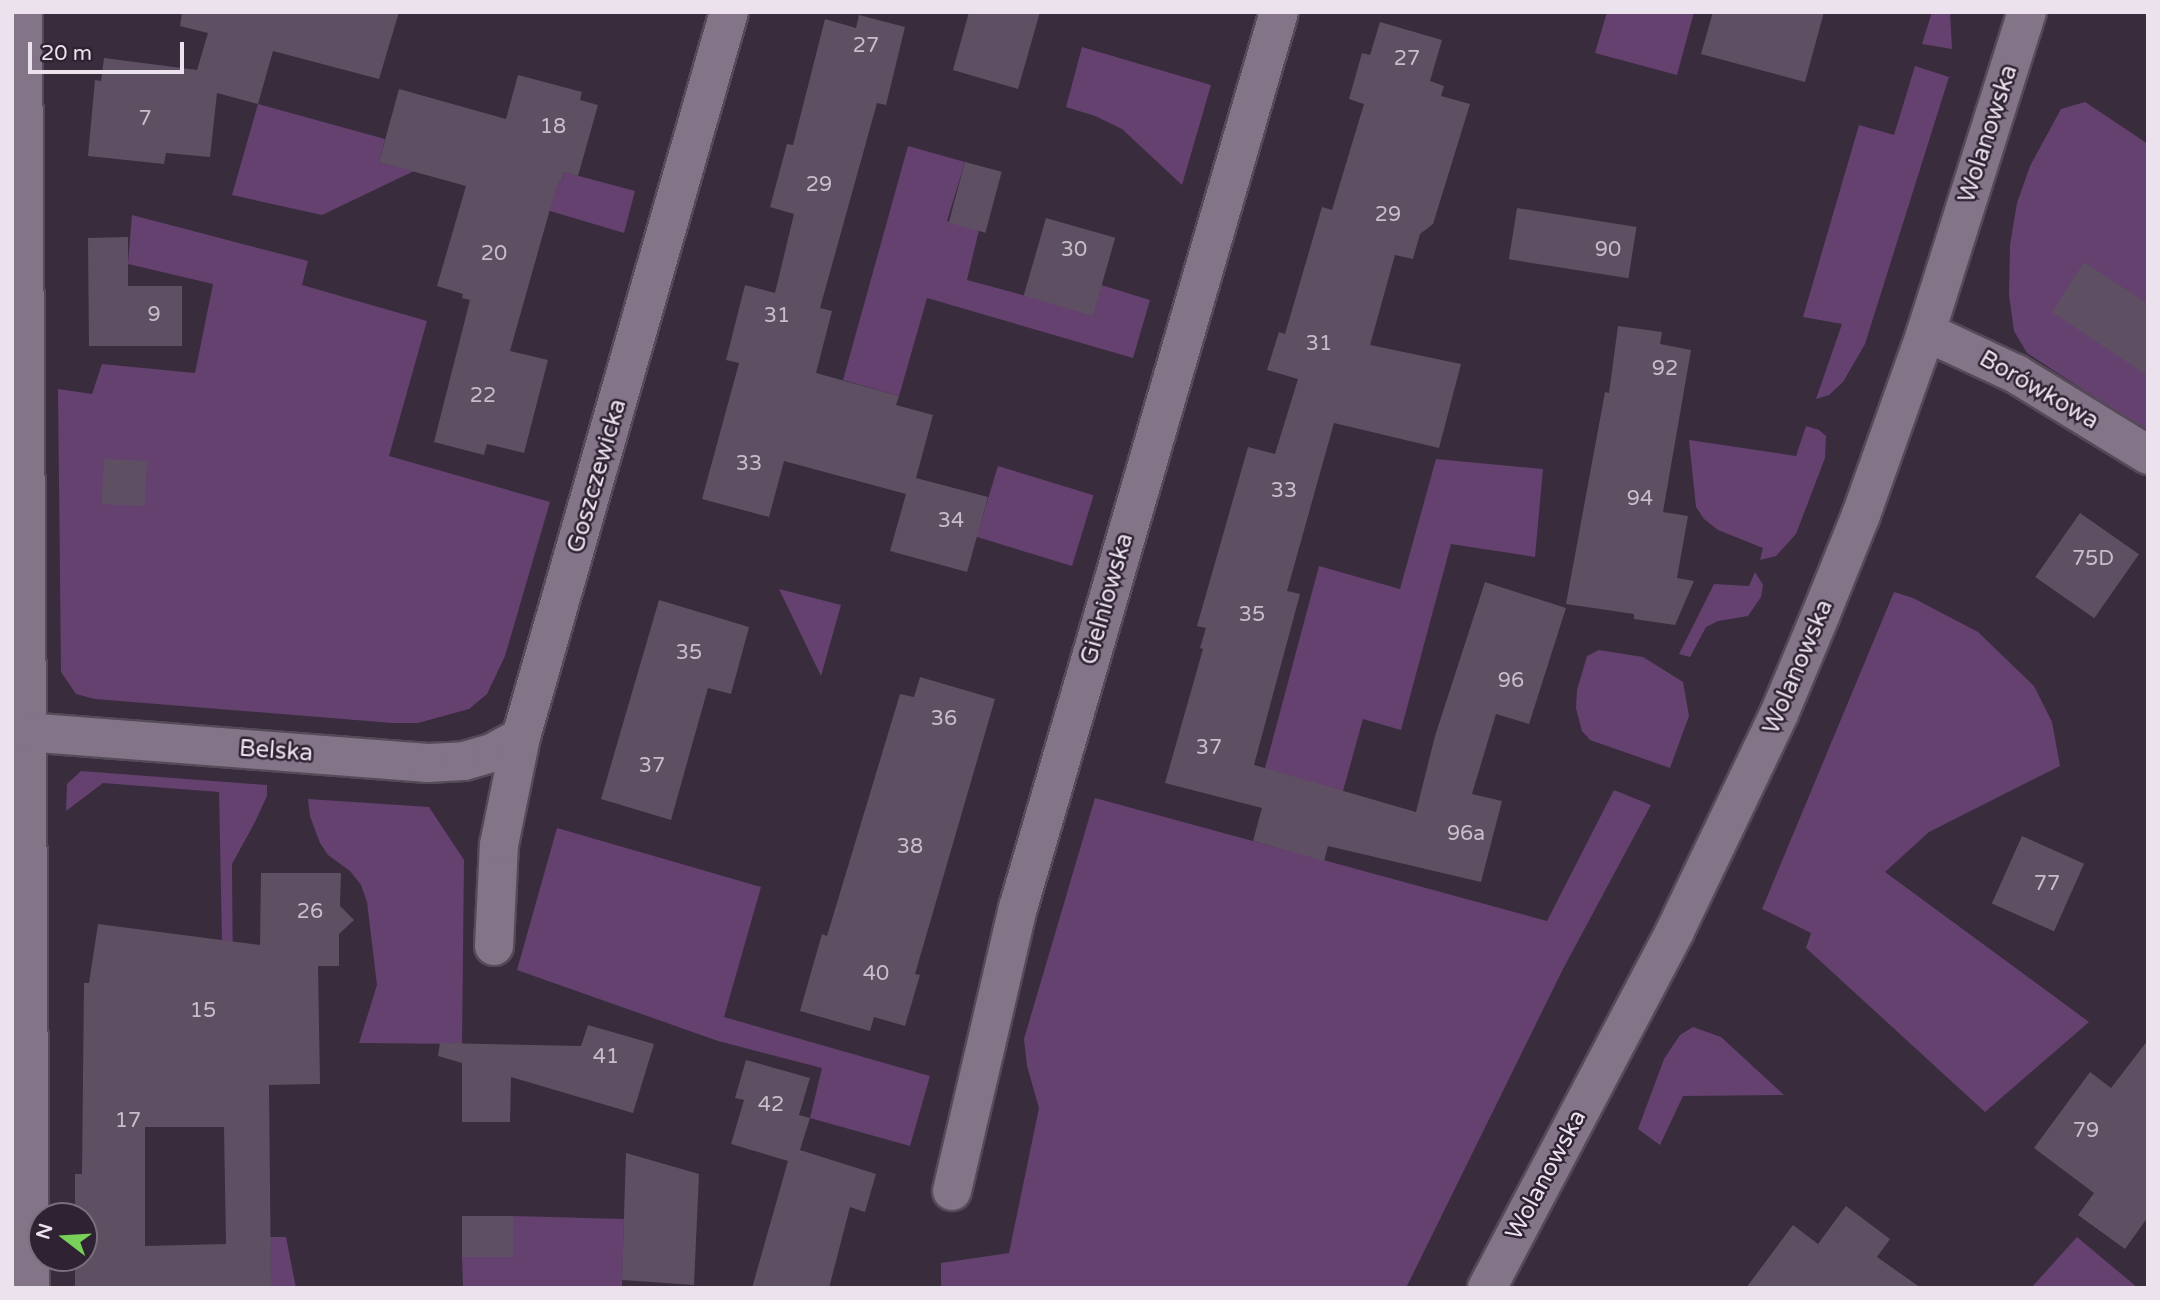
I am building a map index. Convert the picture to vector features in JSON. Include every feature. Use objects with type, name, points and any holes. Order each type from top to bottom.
[{"type":"street","points":[[23,12],[30,1288]]},
{"type":"street","name":"Goszczewicka","points":[[494,946],[499,845],[521,737],[729,12]]},
{"type":"street","name":"Gielniowska","points":[[952,1191],[1018,908],[1279,12]]},
{"type":"street","name":"Wolanowska","points":[[1487,1288],[1675,931],[1779,714],[1861,515],[1926,332],[2026,12]]},
{"type":"street","name":"Borówkowa","points":[[1926,332],[2016,374],[2148,456]]},
{"type":"street","name":"Belska","points":[[25,732],[428,763],[464,761],[492,753],[521,737]]},
{"type":"shaded area","points":[[1607,12],[1694,12],[1677,75],[1595,53]]},
{"type":"shaded area","points":[[1932,12],[1950,12],[1952,49],[1922,44]]},
{"type":"shaded area","points":[[1082,47],[1211,85],[1182,185],[1122,129],[1095,116],[1066,107]]},
{"type":"shaded area","points":[[1915,66],[1949,77],[1865,344],[1843,382],[1829,395],[1816,399],[1842,324],[1803,317],[1859,125],[1894,135]]},
{"type":"shaded area","points":[[2085,102],[2148,144],[2148,432],[2027,353],[2014,331],[2009,295],[2010,245],[2017,203],[2030,166],[2061,109]]},
{"type":"shaded area","points":[[258,104],[385,139],[379,162],[414,171],[322,215],[232,195]]},
{"type":"shaded area","points":[[908,146],[965,162],[947,221],[979,230],[967,280],[1093,314],[1101,285],[1150,300],[1133,358],[927,298],[899,396],[843,380]]},
{"type":"shaded area","points":[[564,172],[635,191],[624,233],[469,187],[533,174],[561,182]]},
{"type":"shaded area","points":[[132,215],[308,261],[302,285],[427,321],[389,456],[550,502],[505,656],[487,694],[469,709],[418,723],[392,723],[95,699],[76,694],[61,672],[58,389],[92,394],[102,364],[195,373],[213,284],[128,264]]},
{"type":"shaded area","points":[[1806,426],[1819,430],[1826,436],[1825,458],[1796,534],[1776,556],[1760,560],[1763,548],[1718,530],[1704,519],[1696,507],[1689,440],[1796,456]]},
{"type":"shaded area","points":[[1436,459],[1543,469],[1535,557],[1451,544],[1401,730],[1363,719],[1343,791],[1260,787],[1319,566],[1400,589]]},
{"type":"shaded area","points":[[998,466],[1094,495],[1072,566],[976,537]]},
{"type":"shaded area","points":[[1755,572],[1763,585],[1761,597],[1748,616],[1718,621],[1706,627],[1690,657],[1679,654],[1714,584],[1749,586]]},
{"type":"shaded area","points":[[779,589],[841,605],[821,676]]},
{"type":"shaded area","points":[[1894,592],[1913,598],[1978,632],[2034,686],[2052,722],[2060,766],[1929,832],[1885,872],[2089,1022],[1985,1112],[1806,948],[1811,933],[1762,909]]},
{"type":"shaded area","points":[[1599,650],[1643,657],[1683,682],[1689,716],[1670,768],[1590,740],[1582,731],[1576,708],[1577,690],[1587,656]]},
{"type":"shaded area","points":[[81,771],[267,785],[267,796],[232,864],[233,990],[223,991],[219,792],[103,783],[66,811],[67,784]]},
{"type":"shaded area","points":[[1614,790],[1651,805],[1563,969],[1406,1288],[941,1288],[941,1263],[1009,1253],[1039,1108],[1027,1066],[1024,1039],[1095,798],[1547,921]]},
{"type":"shaded area","points":[[308,799],[429,807],[464,860],[462,1044],[359,1043],[377,985],[367,902],[361,885],[350,871],[328,855],[320,843],[310,816]]},
{"type":"shaded area","points":[[557,828],[761,887],[724,1017],[930,1076],[910,1146],[810,1118],[822,1068],[718,1041],[517,970]]},
{"type":"shaded area","points":[[1693,1027],[1721,1037],[1784,1095],[1683,1096],[1660,1145],[1638,1129],[1664,1059],[1680,1035]]},
{"type":"shaded area","points":[[513,1216],[624,1219],[622,1288],[463,1288],[462,1257],[513,1257]]},
{"type":"shaded area","points":[[270,1237],[286,1237],[296,1288],[271,1288]]},
{"type":"shaded area","points":[[2077,1237],[2138,1288],[2031,1288]]},
{"type":"building","points":[[182,12],[399,12],[379,79],[273,51],[258,104],[217,93],[210,157],[166,153],[164,164],[88,156],[95,80],[101,81],[104,58],[197,70],[208,33],[180,26]]},
{"type":"building","points":[[969,12],[1040,12],[1018,89],[953,70]]},
{"type":"building","points":[[1713,12],[1824,12],[1805,82],[1701,54]]},
{"type":"building","points":[[859,15],[905,27],[886,105],[877,103],[820,308],[832,311],[816,373],[899,396],[896,405],[933,415],[916,478],[988,497],[967,572],[890,551],[906,494],[784,461],[769,517],[702,499],[739,363],[726,360],[745,285],[775,293],[794,214],[770,207],[787,144],[793,145],[825,19],[856,28]]},
{"type":"building","points":[[1380,22],[1442,40],[1430,81],[1444,86],[1441,96],[1470,104],[1433,224],[1420,234],[1413,259],[1395,255],[1370,345],[1461,364],[1439,448],[1334,423],[1287,591],[1300,594],[1254,765],[1416,812],[1435,736],[1485,582],[1566,608],[1529,724],[1496,714],[1472,794],[1502,801],[1481,882],[1328,846],[1324,861],[1253,841],[1262,808],[1165,783],[1203,649],[1200,648],[1206,628],[1197,626],[1248,447],[1275,454],[1298,379],[1267,370],[1279,332],[1285,334],[1322,207],[1332,210],[1364,104],[1349,99],[1362,53],[1370,55]]},
{"type":"building","points":[[518,75],[582,92],[580,100],[598,105],[578,176],[564,172],[561,182],[558,181],[510,351],[548,360],[524,453],[487,444],[484,455],[434,442],[470,300],[462,298],[463,294],[437,286],[466,186],[379,162],[399,89],[506,119]]},
{"type":"building","points":[[965,162],[1002,172],[985,233],[949,223]]},
{"type":"building","points":[[1517,208],[1637,227],[1628,278],[1509,259]]},
{"type":"building","points":[[1046,218],[1115,238],[1093,316],[1024,296]]},
{"type":"building","points":[[128,237],[128,286],[182,286],[182,346],[89,346],[88,238]]},
{"type":"building","points":[[2084,262],[2148,304],[2148,376],[2052,312]]},
{"type":"building","points":[[1618,326],[1662,332],[1660,344],[1691,350],[1663,512],[1688,516],[1677,578],[1694,581],[1675,625],[1634,619],[1634,614],[1566,604],[1605,392],[1609,393]]},
{"type":"building","points":[[104,459],[147,461],[145,506],[102,504]]},
{"type":"building","points":[[2080,513],[2139,554],[2094,618],[2035,577]]},
{"type":"building","points":[[659,600],[749,627],[731,694],[708,688],[671,820],[601,799]]},
{"type":"building","points":[[920,677],[995,699],[915,974],[920,975],[905,1026],[874,1017],[870,1031],[800,1011],[822,934],[827,936],[900,694],[914,697]]},
{"type":"building","points":[[2022,836],[2084,864],[2054,931],[1992,904]]},
{"type":"building","points":[[261,873],[341,873],[340,906],[354,920],[339,934],[339,966],[318,966],[320,1084],[269,1085],[271,1288],[75,1288],[75,1272],[98,1272],[98,1202],[75,1202],[75,1174],[82,1174],[84,983],[89,983],[98,924],[260,945]],"holes":[[[145,1127],[224,1127],[226,1244],[145,1246]]]},
{"type":"building","points":[[588,1025],[654,1044],[633,1113],[511,1077],[510,1122],[462,1122],[462,1063],[438,1056],[440,1043],[581,1046]]},
{"type":"building","points":[[2148,1040],[2148,1217],[2125,1249],[2078,1215],[2094,1193],[2034,1148],[2090,1072],[2111,1088]]},
{"type":"building","points":[[746,1060],[810,1078],[799,1115],[810,1118],[800,1150],[876,1174],[865,1212],[850,1207],[829,1288],[752,1288],[788,1161],[731,1144],[744,1100],[735,1098]]},
{"type":"building","points":[[626,1153],[699,1174],[694,1285],[622,1280]]},
{"type":"building","points":[[1846,1206],[1890,1239],[1877,1257],[1921,1288],[1746,1288],[1793,1225],[1818,1244]]},
{"type":"building","points":[[462,1216],[513,1216],[513,1257],[462,1257]]}]
